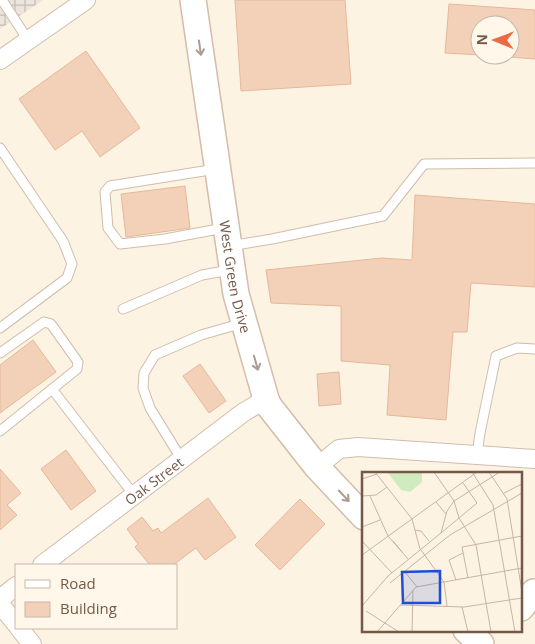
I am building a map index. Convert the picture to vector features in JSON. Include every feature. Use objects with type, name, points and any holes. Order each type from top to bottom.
[{"type":"main road","name":"West Green Drive","points":[[193,0],[236,294],[266,399],[269,406],[317,467],[362,515]]},
{"type":"main road","points":[[468,632],[481,644]]},
{"type":"street","points":[[0,60],[81,1]]},
{"type":"street","name":"Oak Street","points":[[43,564],[244,412],[266,399]]},
{"type":"street","points":[[317,467],[339,449],[358,447],[535,458]]},
{"type":"street","points":[[0,599],[15,587]]},
{"type":"street","points":[[0,604],[15,623]]},
{"type":"street","points":[[20,629],[32,644]]},
{"type":"lane","points":[[2,0],[28,40]]},
{"type":"lane","points":[[0,148],[63,241],[72,264],[67,278],[0,328]]},
{"type":"lane","points":[[218,169],[110,186],[104,192],[108,228],[120,244],[165,239],[230,248],[382,216],[424,164],[535,163]]},
{"type":"lane","points":[[123,309],[202,275],[230,248]]},
{"type":"lane","points":[[0,353],[44,322],[51,324],[78,362],[77,369],[0,431]]},
{"type":"lane","points":[[182,460],[150,408],[143,388],[144,372],[155,355],[201,334],[244,322]]},
{"type":"lane","points":[[477,455],[496,356],[516,348],[535,349]]},
{"type":"lane","points":[[52,389],[134,495]]},
{"type":"shaded area","points":[[0,0],[43,0],[0,29]]},
{"type":"building","points":[[235,0],[345,0],[351,84],[241,91]]},
{"type":"building","points":[[449,4],[535,10],[535,59],[520,58],[520,15],[470,15],[470,54],[445,53]]},
{"type":"building","points":[[86,51],[140,128],[100,157],[82,131],[55,150],[19,99]]},
{"type":"building","points":[[185,186],[190,228],[126,237],[121,194]]},
{"type":"building","points":[[415,195],[535,204],[535,287],[471,283],[467,332],[453,332],[446,420],[387,415],[390,365],[341,361],[341,306],[271,303],[266,270],[382,258],[412,260]]},
{"type":"building","points":[[33,340],[56,372],[0,413],[0,365]]},
{"type":"building","points":[[200,364],[226,401],[209,413],[183,376]]},
{"type":"building","points":[[339,372],[341,404],[319,406],[317,374]]},
{"type":"building","points":[[66,450],[96,491],[71,510],[41,469]]},
{"type":"building","points":[[0,469],[21,493],[7,505],[17,515],[0,530]]},
{"type":"building","points":[[208,498],[236,537],[205,560],[196,548],[174,564],[149,564],[135,547],[138,544],[127,529],[142,517],[153,531],[158,528],[161,533]]},
{"type":"building","points":[[300,499],[325,524],[280,570],[255,545]]}]
